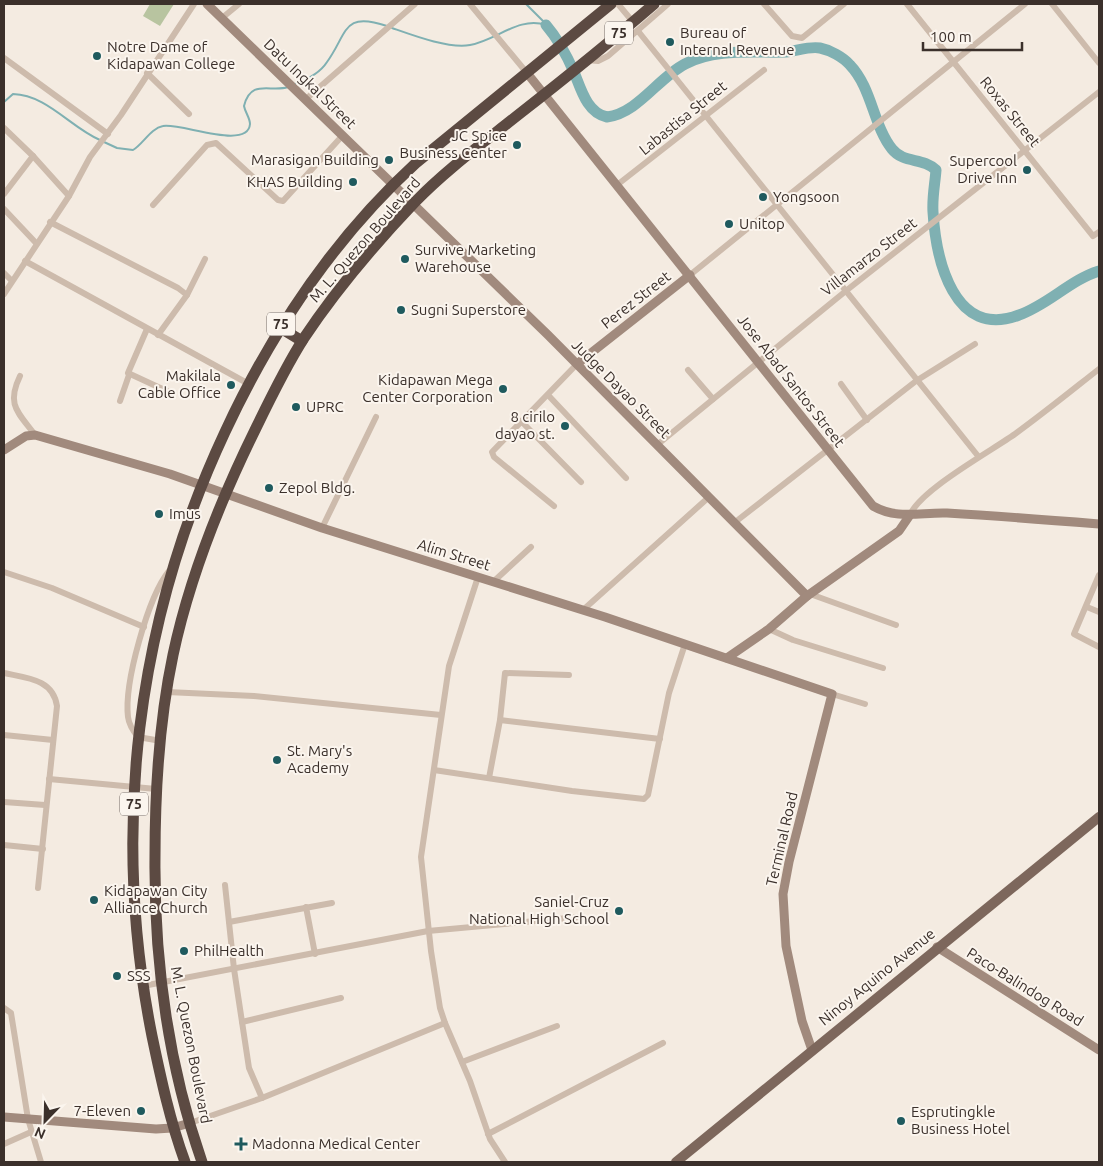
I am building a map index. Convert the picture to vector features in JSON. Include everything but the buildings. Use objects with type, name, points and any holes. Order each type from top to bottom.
[{"type":"highway","name":"M. L. Quezon Boulevard","points":[[185,1162],[172,1128],[143,986],[135,905],[135,787],[138,737],[150,652],[172,568],[201,485],[247,383],[280,327],[326,263],[394,183],[440,142],[611,4]]},
{"type":"highway","name":"M. L. Quezon Boulevard","points":[[202,1162],[190,1123],[172,1046],[161,982],[155,913],[156,789],[167,692],[181,622],[194,574],[224,493],[302,342],[348,280],[414,203],[458,163],[585,61],[636,26],[654,4]]},
{"type":"highway","points":[[280,327],[302,342]]},
{"type":"main road","name":"Ninoy Aquino Avenue","points":[[676,1162],[937,947],[1099,817]]},
{"type":"street","points":[[4,294],[194,4]]},
{"type":"street","name":"Datu Ingkal Street","points":[[207,4],[414,203]]},
{"type":"street","points":[[222,18],[239,4]]},
{"type":"street","points":[[306,99],[394,20],[415,4]]},
{"type":"street","points":[[470,4],[527,73]]},
{"type":"street","points":[[618,4],[847,290],[916,382],[978,456]]},
{"type":"street","points":[[636,26],[668,4]]},
{"type":"street","points":[[764,4],[792,36],[802,38],[844,4]]},
{"type":"street","name":"Roxas Street","points":[[907,4],[1024,151],[1096,234]]},
{"type":"street","name":"Perez Street","points":[[554,506],[492,453],[495,447],[577,364],[1025,4]]},
{"type":"street","points":[[1052,4],[1099,63]]},
{"type":"street","points":[[4,58],[107,136]]},
{"type":"street","name":"Labastisa Street","points":[[617,185],[764,70]]},
{"type":"street","points":[[147,73],[189,114]]},
{"type":"street","name":"Jose Abad Santos Street","points":[[527,73],[873,506],[888,514],[941,513],[1099,524]]},
{"type":"street","name":"Villamarzo Street","points":[[657,445],[847,290],[1099,92]]},
{"type":"street","points":[[4,128],[33,156],[69,196]]},
{"type":"street","points":[[153,205],[207,145],[212,143],[220,145],[278,200],[283,201],[343,134]]},
{"type":"street","points":[[4,194],[33,156]]},
{"type":"street","name":"Judge Dayao Street","points":[[414,203],[809,595]]},
{"type":"street","points":[[4,209],[36,243]]},
{"type":"street","points":[[50,222],[178,288],[187,295]]},
{"type":"street","points":[[158,335],[187,295],[205,260]]},
{"type":"street","points":[[25,261],[247,383]]},
{"type":"street","points":[[4,273],[12,281]]},
{"type":"street","points":[[120,401],[129,375],[128,369],[147,329]]},
{"type":"street","points":[[734,522],[916,382],[975,344]]},
{"type":"street","points":[[727,658],[769,629],[809,595],[899,531],[920,501],[978,456],[1014,435],[1099,368]]},
{"type":"street","points":[[688,370],[713,399]]},
{"type":"street","points":[[129,375],[169,392]]},
{"type":"street","points":[[4,450],[18,440],[35,435],[13,401],[13,395],[20,376]]},
{"type":"street","points":[[841,384],[867,420]]},
{"type":"street","points":[[548,395],[626,478]]},
{"type":"street","points":[[322,528],[376,418]]},
{"type":"street","points":[[521,421],[581,482]]},
{"type":"street","name":"Alim Street","points":[[35,435],[120,458],[322,528],[583,610],[865,704]]},
{"type":"street","points":[[583,610],[709,497]]},
{"type":"street","points":[[494,582],[531,547]]},
{"type":"street","points":[[161,741],[138,737],[131,727],[128,708],[134,666],[144,627],[156,590],[172,568]]},
{"type":"street","points":[[4,572],[52,588],[144,627]]},
{"type":"street","points":[[1099,575],[1074,634],[1099,647]]},
{"type":"street","points":[[478,577],[449,666],[421,857],[428,931],[440,1008],[488,1134],[505,1162]]},
{"type":"street","points":[[809,595],[896,624]]},
{"type":"street","points":[[1087,607],[1099,612]]},
{"type":"street","points":[[769,629],[793,640],[883,668]]},
{"type":"street","points":[[434,770],[644,799],[648,795],[670,693],[685,644]]},
{"type":"street","points":[[4,673],[38,681],[52,690],[57,706],[45,805],[43,849],[38,888]]},
{"type":"street","points":[[489,778],[500,720],[505,673],[569,675]]},
{"type":"street","points":[[167,692],[254,696],[441,715]]},
{"type":"street","name":"Terminal Road","points":[[812,1050],[800,1014],[786,946],[784,894],[789,862],[832,694]]},
{"type":"street","points":[[500,720],[660,739]]},
{"type":"street","points":[[4,735],[53,740]]},
{"type":"street","points":[[49,779],[156,789]]},
{"type":"street","points":[[4,802],[45,805]]},
{"type":"street","points":[[4,845],[43,849]]},
{"type":"street","points":[[225,885],[234,969],[249,1068],[262,1098]]},
{"type":"street","points":[[229,922],[332,903]]},
{"type":"street","points":[[306,908],[315,954]]},
{"type":"street","points":[[143,986],[428,931],[579,917]]},
{"type":"street","name":"Paco-Balindog Road","points":[[937,947],[1099,1050]]},
{"type":"street","points":[[242,1022],[341,998]]},
{"type":"street","points":[[4,1008],[11,1013],[28,1119],[41,1162]]},
{"type":"street","points":[[4,1117],[156,1129],[172,1128],[262,1098],[445,1023]]},
{"type":"street","points":[[462,1062],[557,1026]]},
{"type":"street","points":[[488,1134],[663,1043]]},
{"type":"street","points":[[4,1144],[31,1132]]},
{"type":"green space","points":[[150,4],[174,4],[160,26],[143,16]]},
{"type":"waterway","points":[[526,4],[545,23]]},
{"type":"waterway","points":[[295,84],[321,70],[334,52],[343,34],[354,23],[362,21],[387,26]]},
{"type":"waterway","points":[[392,28],[431,41],[461,46],[480,42],[517,26],[536,23],[546,25]]},
{"type":"waterway","points":[[546,25],[565,54],[582,93],[594,111],[607,117],[628,109],[675,70],[697,59],[721,53],[786,52],[812,48],[820,48],[832,52],[847,62],[857,74],[868,95],[881,129],[892,149],[902,157],[925,163],[936,170],[933,206],[939,252],[944,272],[953,291],[964,306],[979,316],[997,320],[1019,315],[1030,311],[1078,280],[1099,271]]},
{"type":"waterway","points":[[104,142],[117,148],[133,150],[151,133],[163,126],[212,134],[238,135],[246,132],[250,124],[244,106],[251,92],[262,88],[288,87]]},
{"type":"waterway","points":[[4,102],[13,94],[37,100],[100,140]]},
{"type":"place","name":"Bureau of Internal Revenue","points":[[670,42]]},
{"type":"place","name":"Notre Dame of Kidapawan College","points":[[97,56]]},
{"type":"place","name":"JC Spice Business Center","points":[[517,145]]},
{"type":"place","name":"Marasigan Building","points":[[389,160]]},
{"type":"place","name":"Supercool Drive Inn","points":[[1027,170]]},
{"type":"place","name":"KHAS Building","points":[[353,182]]},
{"type":"place","name":"Yongsoon","points":[[763,197]]},
{"type":"place","name":"Unitop","points":[[729,224]]},
{"type":"place","name":"Survive Marketing Warehouse","points":[[405,259]]},
{"type":"place","name":"Sugni Superstore","points":[[401,310]]},
{"type":"place","name":"Makilala Cable Office","points":[[231,385]]},
{"type":"place","name":"Kidapawan Mega Center Corporation","points":[[503,389]]},
{"type":"place","name":"UPRC","points":[[296,407]]},
{"type":"place","name":"8 cirilo dayao st.","points":[[565,426]]},
{"type":"place","name":"Zepol Bldg.","points":[[269,488]]},
{"type":"place","name":"Imus","points":[[159,514]]},
{"type":"place","name":"St. Mary's Academy","points":[[277,760]]},
{"type":"place","name":"Kidapawan City Alliance Church","points":[[94,900]]},
{"type":"place","name":"Saniel-Cruz National High School","points":[[619,911]]},
{"type":"place","name":"PhilHealth","points":[[184,951]]},
{"type":"place","name":"SSS","points":[[117,976]]},
{"type":"place","name":"7-Eleven","points":[[141,1111]]},
{"type":"place","name":"Esprutingkle Business Hotel","points":[[901,1121]]},
{"type":"place","name":"Madonna Medical Center","points":[[241,1144]]}]
